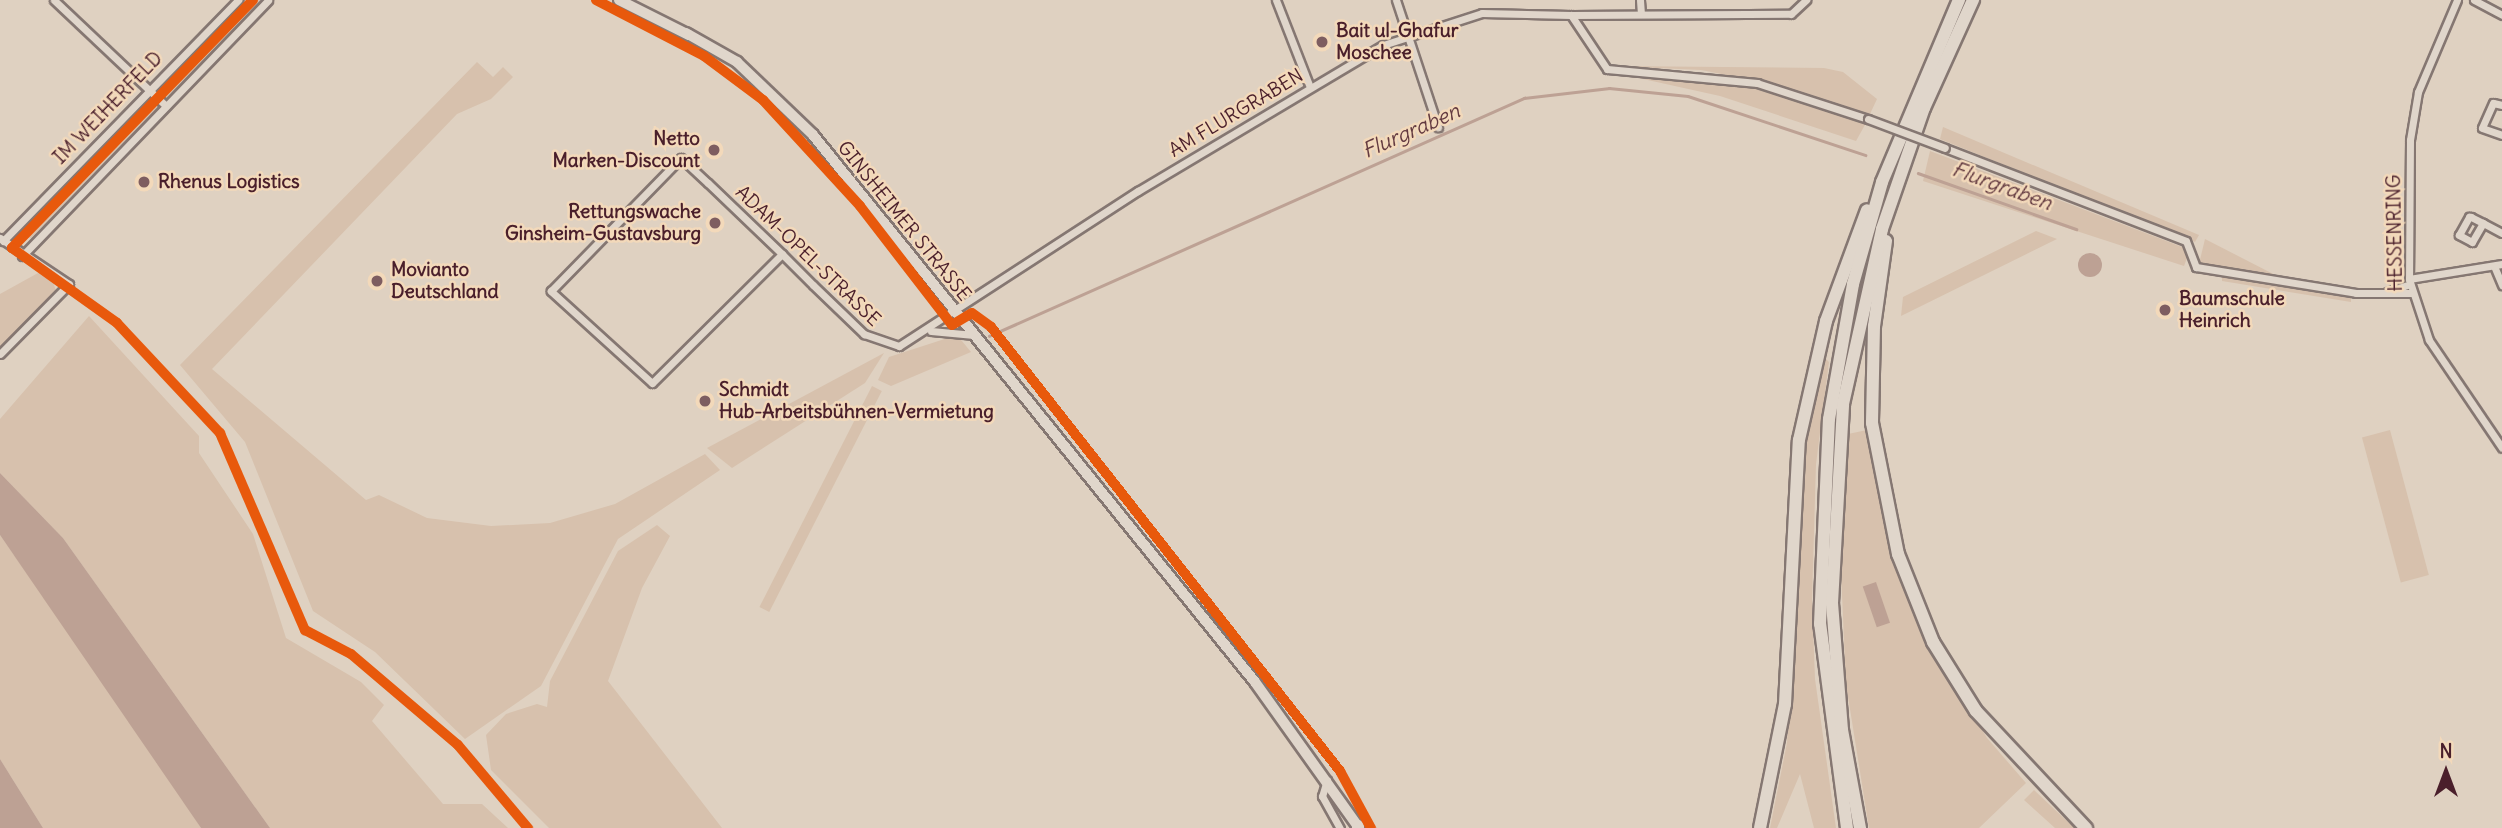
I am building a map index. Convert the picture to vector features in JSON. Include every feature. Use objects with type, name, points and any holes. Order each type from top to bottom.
[{"type":"highway","points":[[1760,828],[1783,726],[1792,493],[1806,398],[1844,264],[1959,0]]},
{"type":"highway","points":[[1860,828],[1835,656],[1834,495],[1858,322],[1907,156],[1973,0]]},
{"type":"highway","points":[[1907,156],[1874,326],[1872,423],[1880,486],[1898,554],[1933,642],[1976,710],[2028,774],[2086,828]]},
{"type":"highway","points":[[1847,828],[1823,671],[1822,495],[1842,337],[1882,182]]},
{"type":"main road","name":"GINSHEIMER STRASSE","points":[[619,0],[714,48],[794,114],[1328,780],[1358,827]]},
{"type":"street","points":[[54,0],[166,107]]},
{"type":"street","name":"IM WEIHERFELD","points":[[2,239],[238,0]]},
{"type":"street","points":[[22,256],[268,0]]},
{"type":"street","points":[[1276,0],[1310,87]]},
{"type":"street","points":[[1396,0],[1438,127]]},
{"type":"street","points":[[1640,0],[1641,14]]},
{"type":"street","name":"AM FLURGRABEN","points":[[954,312],[1310,87],[1407,33],[1482,13],[1791,13],[1806,0]]},
{"type":"street","name":"HESSENRING","points":[[2457,0],[2418,92],[2410,140],[2409,281],[2429,340],[2502,448]]},
{"type":"street","points":[[2474,0],[2502,15]]},
{"type":"street","points":[[1571,15],[1602,65],[1616,71],[1677,71],[1757,83],[1867,119],[2186,241],[2196,267],[2382,295],[2411,293]]},
{"type":"street","points":[[1616,71],[1621,79]]},
{"type":"street","points":[[2502,105],[2494,103],[2482,126],[2502,135]]},
{"type":"street","name":"ADAM-OPEL-STRASSE","points":[[782,254],[652,383],[551,291],[677,158],[882,345],[899,346],[926,332],[954,312]]},
{"type":"street","points":[[2483,223],[2502,233]]},
{"type":"street","points":[[0,354],[69,284],[22,256],[2,239]]},
{"type":"street","points":[[2382,295],[2409,281],[2498,265],[2502,285]]},
{"type":"street","name":"ADAM-OPEL-STRASSE","points":[[926,332],[974,336]]},
{"type":"street","points":[[1328,780],[1322,796],[1340,828]]},
{"type":"shaded area","points":[[243,0],[261,0],[31,238],[19,237]]},
{"type":"shaded area","points":[[477,62],[493,77],[503,67],[513,77],[491,99],[457,114],[212,369],[366,500],[379,495],[427,518],[491,526],[550,523],[615,504],[705,454],[720,470],[618,539],[541,686],[465,739],[375,652],[313,611],[245,442],[180,365]]},
{"type":"shaded area","points":[[1613,66],[1824,68],[1843,72],[1877,99],[1870,114],[1778,85],[1701,70]]},
{"type":"shaded area","points":[[1625,75],[1723,78],[1794,95],[1866,123],[1856,141],[1720,96]]},
{"type":"shaded area","points":[[1943,127],[2199,235],[2195,242],[1940,139]]},
{"type":"shaded area","points":[[1930,151],[2190,250],[2184,266],[1923,181]]},
{"type":"shaded area","points":[[2036,231],[2057,239],[1901,316],[1903,297]]},
{"type":"shaded area","points":[[2205,239],[2281,278],[2199,264]]},
{"type":"shaded area","points":[[2090,253],[2099,256],[2102,265],[2099,274],[2090,277],[2081,274],[2078,265],[2081,256]]},
{"type":"shaded area","points":[[38,273],[53,282],[57,294],[0,350],[0,294]]},
{"type":"shaded area","points":[[2222,276],[2351,298],[2351,302],[2222,281]]},
{"type":"shaded area","points":[[89,316],[199,436],[199,453],[253,534],[286,638],[361,682],[384,705],[372,721],[443,804],[482,804],[508,828],[270,828],[63,538],[0,473],[0,419]]},
{"type":"shaded area","points":[[957,335],[971,352],[891,386],[878,380],[889,357]]},
{"type":"shaded area","points":[[884,353],[865,383],[732,468],[707,448]]},
{"type":"shaded area","points":[[1824,357],[1829,362],[1816,464],[1812,600],[1815,679],[1836,828],[1814,828],[1800,774],[1777,828],[1770,828],[1787,743],[1805,426]]},
{"type":"shaded area","points":[[872,386],[882,391],[769,612],[759,607]]},
{"type":"shaded area","points":[[1867,430],[1892,558],[1917,623],[1987,738],[2026,783],[1979,828],[1869,828],[1846,684],[1840,550],[1848,434]]},
{"type":"shaded area","points":[[2390,430],[2429,575],[2401,582],[2362,438]]},
{"type":"shaded area","points":[[0,473],[63,538],[270,828],[201,828],[0,535]]},
{"type":"shaded area","points":[[657,525],[670,536],[642,588],[608,681],[722,828],[549,828],[491,770],[486,735],[506,714],[537,704],[547,707],[550,681],[618,551]]},
{"type":"shaded area","points":[[0,535],[159,761],[201,828],[43,828],[0,759]]},
{"type":"shaded area","points":[[1876,582],[1890,623],[1877,627],[1863,587]]},
{"type":"shaded area","points":[[0,759],[43,828],[0,828]]},
{"type":"shaded area","points":[[2034,790],[2076,828],[2055,828],[2024,800]]},
{"type":"waterway","name":"Flurgraben","points":[[989,336],[1524,98],[1609,88],[1688,96],[1865,155]]},
{"type":"waterway","name":"Flurgraben","points":[[1918,173],[2076,229]]},
{"type":"cycle path","points":[[253,0],[12,248],[117,323],[220,433],[305,630],[351,654],[458,745],[528,828]]},
{"type":"cycle path","points":[[596,0],[704,56],[763,100],[860,206],[952,325],[972,313],[991,327],[1340,771],[1371,828]]},
{"type":"place","name":"Bait ul-Ghafur Moschee","points":[[1322,42]]},
{"type":"place","name":"Netto Marken-Discount","points":[[714,150]]},
{"type":"place","name":"Rhenus Logistics","points":[[144,182]]},
{"type":"place","name":"Rettungswache Ginsheim-Gustavsburg","points":[[715,223]]},
{"type":"place","name":"Movianto Deutschland","points":[[377,281]]},
{"type":"place","name":"Baumschule Heinrich","points":[[2165,310]]},
{"type":"place","name":"Schmidt Hub-Arbeitsbühnen-Vermietung","points":[[705,401]]}]
